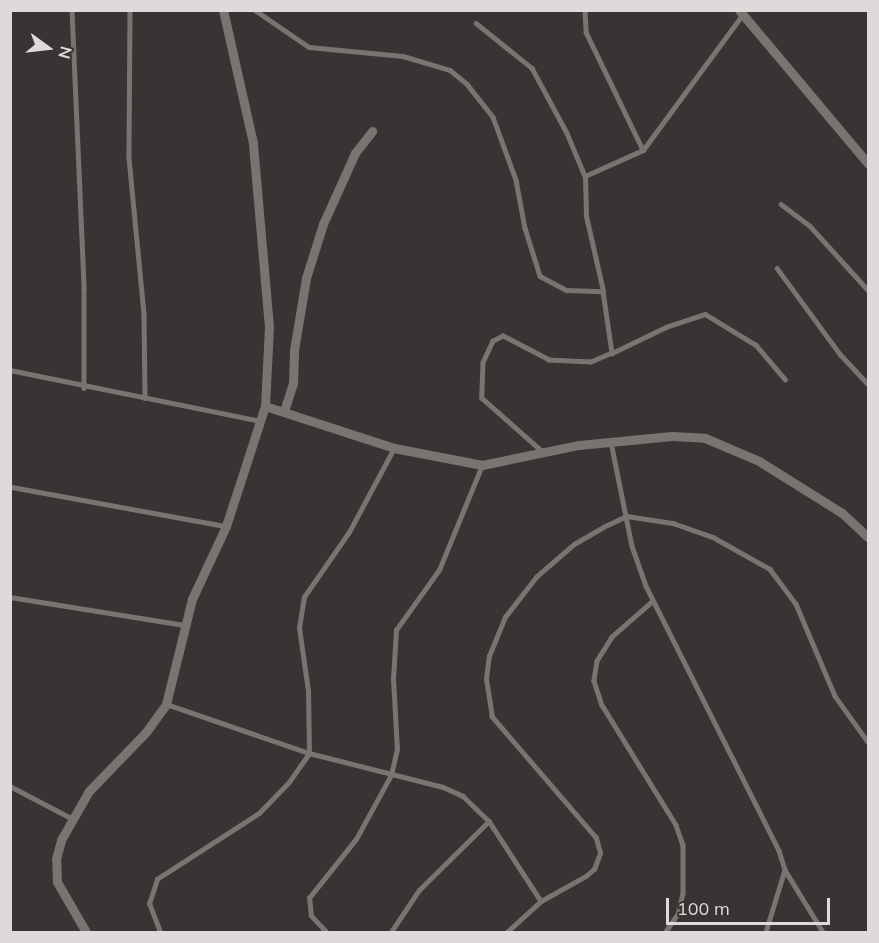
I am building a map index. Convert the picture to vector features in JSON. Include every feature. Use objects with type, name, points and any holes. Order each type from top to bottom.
[{"type":"street","points":[[86,933],[67,905],[55,872],[57,852],[71,818],[89,791],[146,732],[165,704],[184,626],[204,569],[226,526],[265,406],[269,327],[253,143],[224,10]]},
{"type":"street","points":[[741,12],[868,164]]},
{"type":"street","points":[[284,411],[293,384],[294,350],[306,278],[319,235],[355,153],[372,131]]},
{"type":"street","points":[[265,406],[394,448],[482,465],[611,442],[672,435],[705,438],[730,446],[842,513],[868,537]]},
{"type":"lane","points":[[72,10],[84,388]]},
{"type":"lane","points":[[130,10],[129,158],[144,314],[145,398]]},
{"type":"lane","points":[[255,10],[309,47],[403,56],[450,70],[480,99],[501,135],[540,276],[566,290],[603,291]]},
{"type":"lane","points":[[585,10],[586,32],[643,150]]},
{"type":"lane","points":[[585,176],[643,150],[741,12]]},
{"type":"lane","points":[[476,23],[532,68],[585,176],[586,216],[603,291],[612,353]]},
{"type":"lane","points":[[781,204],[810,226],[868,290]]},
{"type":"lane","points":[[777,268],[840,354],[868,384]]},
{"type":"lane","points":[[543,453],[482,398],[481,369],[493,341],[506,336],[532,353],[572,362],[591,362],[666,327],[705,314],[756,345],[784,379]]},
{"type":"lane","points":[[10,370],[84,388],[261,422]]},
{"type":"lane","points":[[611,442],[632,546],[653,601],[740,767],[785,870],[823,933]]},
{"type":"lane","points":[[160,933],[149,904],[157,879],[259,813],[289,782],[309,753],[308,691],[299,628],[304,597],[349,532],[394,448]]},
{"type":"lane","points":[[326,933],[311,916],[309,898],[356,839],[391,775],[397,750],[393,679],[396,630],[439,570],[482,465]]},
{"type":"lane","points":[[12,487],[226,526]]},
{"type":"lane","points":[[507,933],[541,901],[553,898],[594,869],[600,846],[492,717],[486,679],[489,656],[505,617],[536,577],[574,544],[627,516],[673,524],[713,537],[770,569],[796,604],[835,696],[868,742]]},
{"type":"lane","points":[[10,597],[184,626]]},
{"type":"lane","points":[[653,601],[612,637],[597,662],[594,681],[602,705],[676,825],[683,845],[683,893],[678,914],[666,933]]},
{"type":"lane","points":[[165,704],[309,753],[464,796],[489,821],[541,901]]},
{"type":"lane","points":[[10,786],[71,818]]},
{"type":"lane","points":[[391,933],[419,890],[489,821]]},
{"type":"lane","points":[[766,933],[785,870]]}]
